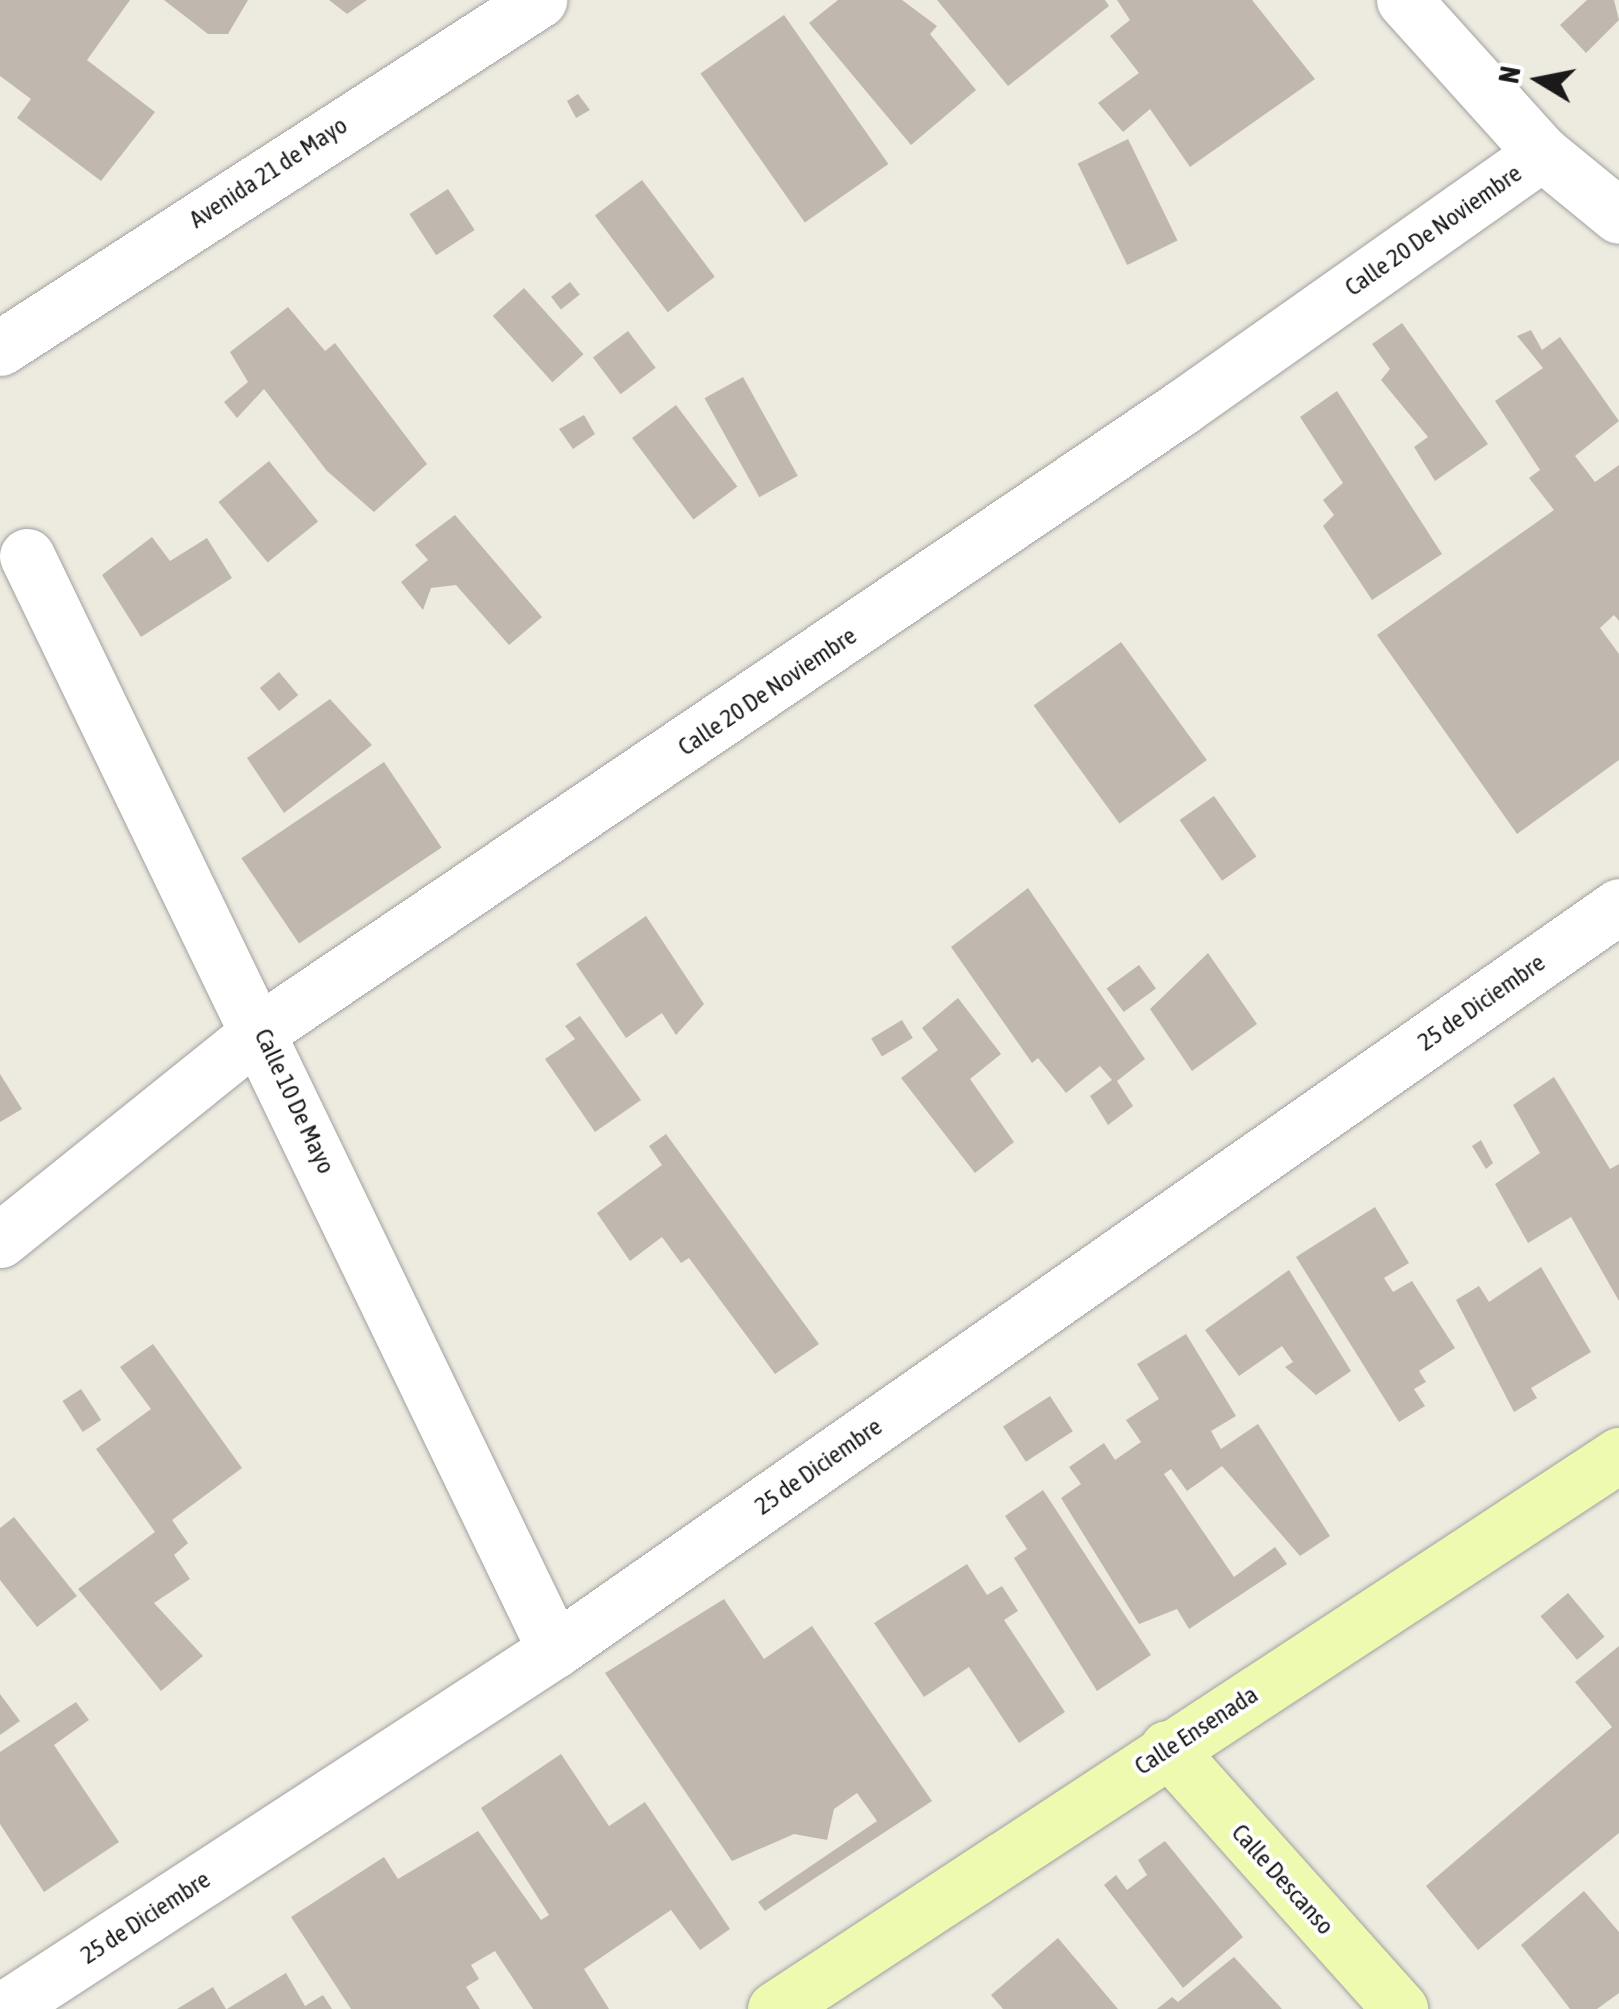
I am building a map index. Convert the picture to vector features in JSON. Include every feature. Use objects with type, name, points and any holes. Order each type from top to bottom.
[{"type":"street","name":"Avenida 21 de Mayo","points":[[0,348],[539,0]]},
{"type":"street","points":[[1404,0],[1542,152],[1619,216]]},
{"type":"street","name":"Calle 20 De Noviembre","points":[[0,1240],[261,1030],[1132,442],[1542,152]]},
{"type":"street","name":"Calle 10 De Mayo","points":[[26,556],[261,1030],[555,1650]]},
{"type":"street","name":"25 de Diciembre","points":[[4,2009],[555,1650],[1619,906]]},
{"type":"street","name":"Calle Ensenada","points":[[775,2009],[1167,1748],[1619,1455]]},
{"type":"street","name":"Calle Descanso","points":[[1167,1748],[1400,2009]]},
{"type":"building","points":[[0,0],[130,0],[87,60],[155,112],[101,181],[17,118],[31,99],[0,76]]},
{"type":"building","points":[[164,0],[248,0],[228,34],[208,34]]},
{"type":"building","points":[[329,0],[367,0],[347,14]]},
{"type":"building","points":[[838,0],[902,0],[937,26],[930,34],[976,90],[911,145],[809,23]]},
{"type":"building","points":[[937,0],[1105,0],[1109,6],[1008,86]]},
{"type":"building","points":[[1117,0],[1252,0],[1315,79],[1190,167],[1150,109],[1123,132],[1098,103],[1139,73],[1110,36],[1130,20]]},
{"type":"building","points":[[1587,0],[1614,0],[1619,20],[1586,53],[1560,25]]},
{"type":"building","points":[[784,15],[888,164],[805,223],[700,74]]},
{"type":"building","points":[[578,94],[590,110],[576,118],[567,101]]},
{"type":"building","points":[[1128,139],[1178,241],[1127,265],[1078,164]]},
{"type":"building","points":[[642,180],[715,277],[668,312],[595,216]]},
{"type":"building","points":[[448,189],[475,230],[436,255],[409,214]]},
{"type":"building","points":[[570,282],[580,295],[561,309],[551,297]]},
{"type":"building","points":[[524,288],[584,354],[552,382],[493,316]]},
{"type":"building","points":[[288,307],[325,351],[335,343],[427,464],[374,512],[327,471],[264,389],[237,418],[224,402],[248,382],[230,352]]},
{"type":"building","points":[[1402,323],[1488,444],[1435,481],[1414,447],[1428,437],[1381,380],[1390,369],[1372,344]]},
{"type":"building","points":[[1531,330],[1542,350],[1560,337],[1619,421],[1575,456],[1595,482],[1619,465],[1619,621],[1614,615],[1600,628],[1619,654],[1619,760],[1517,834],[1377,635],[1554,510],[1529,478],[1540,470],[1495,401],[1543,368],[1517,336]]},
{"type":"building","points":[[628,331],[656,368],[621,394],[593,357]]},
{"type":"building","points":[[743,377],[798,476],[759,497],[705,398]]},
{"type":"building","points":[[1337,391],[1442,554],[1372,600],[1323,526],[1334,515],[1323,500],[1343,483],[1300,417]]},
{"type":"building","points":[[676,405],[737,486],[693,520],[632,438]]},
{"type":"building","points":[[584,415],[595,434],[573,449],[559,429]]},
{"type":"building","points":[[269,461],[318,522],[268,563],[218,502]]},
{"type":"building","points":[[455,515],[542,617],[509,645],[456,585],[431,588],[423,610],[401,582],[428,560],[415,545]]},
{"type":"building","points":[[152,537],[170,561],[207,538],[232,578],[141,637],[102,575]]},
{"type":"building","points":[[1121,642],[1207,760],[1119,824],[1034,705]]},
{"type":"building","points":[[279,672],[298,695],[279,711],[260,688]]},
{"type":"building","points":[[330,699],[372,745],[284,813],[247,758]]},
{"type":"building","points":[[384,762],[442,847],[299,944],[241,858]]},
{"type":"building","points":[[1214,796],[1256,857],[1222,881],[1180,820]]},
{"type":"building","points":[[1028,888],[1145,1059],[1117,1081],[1133,1106],[1108,1125],[1090,1096],[1112,1080],[1100,1066],[1066,1093],[1038,1058],[1032,1063],[951,947]]},
{"type":"building","points":[[646,916],[704,1004],[676,1035],[662,1013],[626,1038],[576,964]]},
{"type":"building","points":[[1208,953],[1257,1024],[1192,1071],[1150,1009]]},
{"type":"building","points":[[1139,965],[1156,988],[1124,1012],[1107,989]]},
{"type":"building","points":[[958,998],[1001,1054],[970,1079],[1014,1142],[975,1173],[901,1078],[938,1050],[922,1028]]},
{"type":"building","points":[[580,1016],[641,1100],[595,1132],[545,1059],[575,1039],[565,1026]]},
{"type":"building","points":[[902,1020],[913,1038],[882,1057],[871,1039]]},
{"type":"building","points":[[0,1074],[22,1109],[0,1122]]},
{"type":"building","points":[[1554,1077],[1610,1169],[1619,1164],[1619,1301],[1571,1217],[1528,1243],[1495,1184],[1540,1153],[1513,1105]]},
{"type":"building","points":[[666,1134],[819,1344],[775,1374],[689,1258],[681,1263],[662,1237],[630,1261],[597,1213],[662,1165],[649,1146]]},
{"type":"building","points":[[1481,1140],[1493,1163],[1486,1169],[1472,1146]]},
{"type":"building","points":[[1375,1207],[1409,1263],[1384,1278],[1393,1292],[1412,1281],[1455,1348],[1419,1371],[1426,1382],[1414,1389],[1425,1406],[1399,1422],[1296,1257]]},
{"type":"building","points":[[1541,1267],[1591,1352],[1531,1388],[1537,1398],[1514,1412],[1456,1300],[1479,1286],[1489,1302]]},
{"type":"building","points":[[1289,1270],[1351,1371],[1316,1395],[1285,1367],[1293,1362],[1282,1346],[1239,1376],[1205,1330]]},
{"type":"building","points":[[1186,1334],[1236,1416],[1211,1431],[1221,1449],[1258,1424],[1330,1536],[1300,1556],[1222,1466],[1187,1491],[1171,1469],[1164,1474],[1234,1577],[1275,1547],[1287,1564],[1189,1629],[1177,1609],[1139,1624],[1061,1498],[1081,1484],[1069,1467],[1104,1443],[1115,1460],[1141,1442],[1126,1420],[1159,1399],[1137,1364]]},
{"type":"building","points":[[153,1344],[242,1468],[172,1520],[188,1543],[174,1555],[190,1579],[154,1603],[203,1656],[161,1691],[78,1589],[155,1532],[96,1449],[151,1409],[120,1367]]},
{"type":"building","points":[[81,1389],[101,1420],[83,1432],[63,1401]]},
{"type":"building","points":[[1050,1396],[1073,1431],[1026,1462],[1003,1426]]},
{"type":"building","points":[[1043,1490],[1151,1655],[1097,1691],[1014,1558],[1027,1549],[1005,1516]]},
{"type":"building","points":[[14,1517],[77,1596],[37,1627],[0,1580],[0,1528]]},
{"type":"building","points":[[967,1564],[987,1595],[1002,1586],[1018,1611],[1004,1620],[1065,1712],[1019,1743],[969,1667],[924,1697],[874,1623]]},
{"type":"building","points":[[1568,1593],[1605,1637],[1577,1660],[1540,1616]]},
{"type":"building","points":[[724,1599],[764,1659],[812,1626],[932,1801],[765,1911],[758,1902],[877,1821],[857,1793],[834,1809],[827,1840],[794,1834],[732,1861],[605,1673]]},
{"type":"building","points":[[1619,1646],[1619,1833],[1478,1950],[1426,1886],[1612,1727],[1575,1682]]},
{"type":"building","points":[[0,1694],[20,1721],[0,1735]]},
{"type":"building","points":[[76,1702],[89,1720],[54,1745],[119,1842],[44,1892],[0,1824],[0,1752]]},
{"type":"building","points":[[561,1754],[609,1826],[645,1802],[730,1929],[700,1950],[671,1910],[584,1969],[609,2009],[533,2009],[495,1951],[471,1965],[479,1979],[466,1987],[480,2009],[351,2009],[291,1917],[384,1857],[398,1879],[478,1831],[541,1920],[549,1915],[481,1808]]},
{"type":"building","points":[[1165,1841],[1243,1937],[1183,1988],[1104,1885],[1116,1875],[1127,1890],[1147,1875],[1138,1860]]},
{"type":"building","points":[[1584,1891],[1619,1932],[1619,1993],[1597,2009],[1570,2009],[1521,1945]]},
{"type":"building","points":[[1058,1938],[1118,2009],[1003,2009],[991,1995]]},
{"type":"building","points":[[1234,1957],[1282,2009],[1157,2009],[1172,1997],[1178,2002]]},
{"type":"building","points":[[286,1973],[305,2006],[323,1995],[332,2009],[227,2009]]},
{"type":"building","points":[[213,1987],[226,2009],[177,2009]]}]
